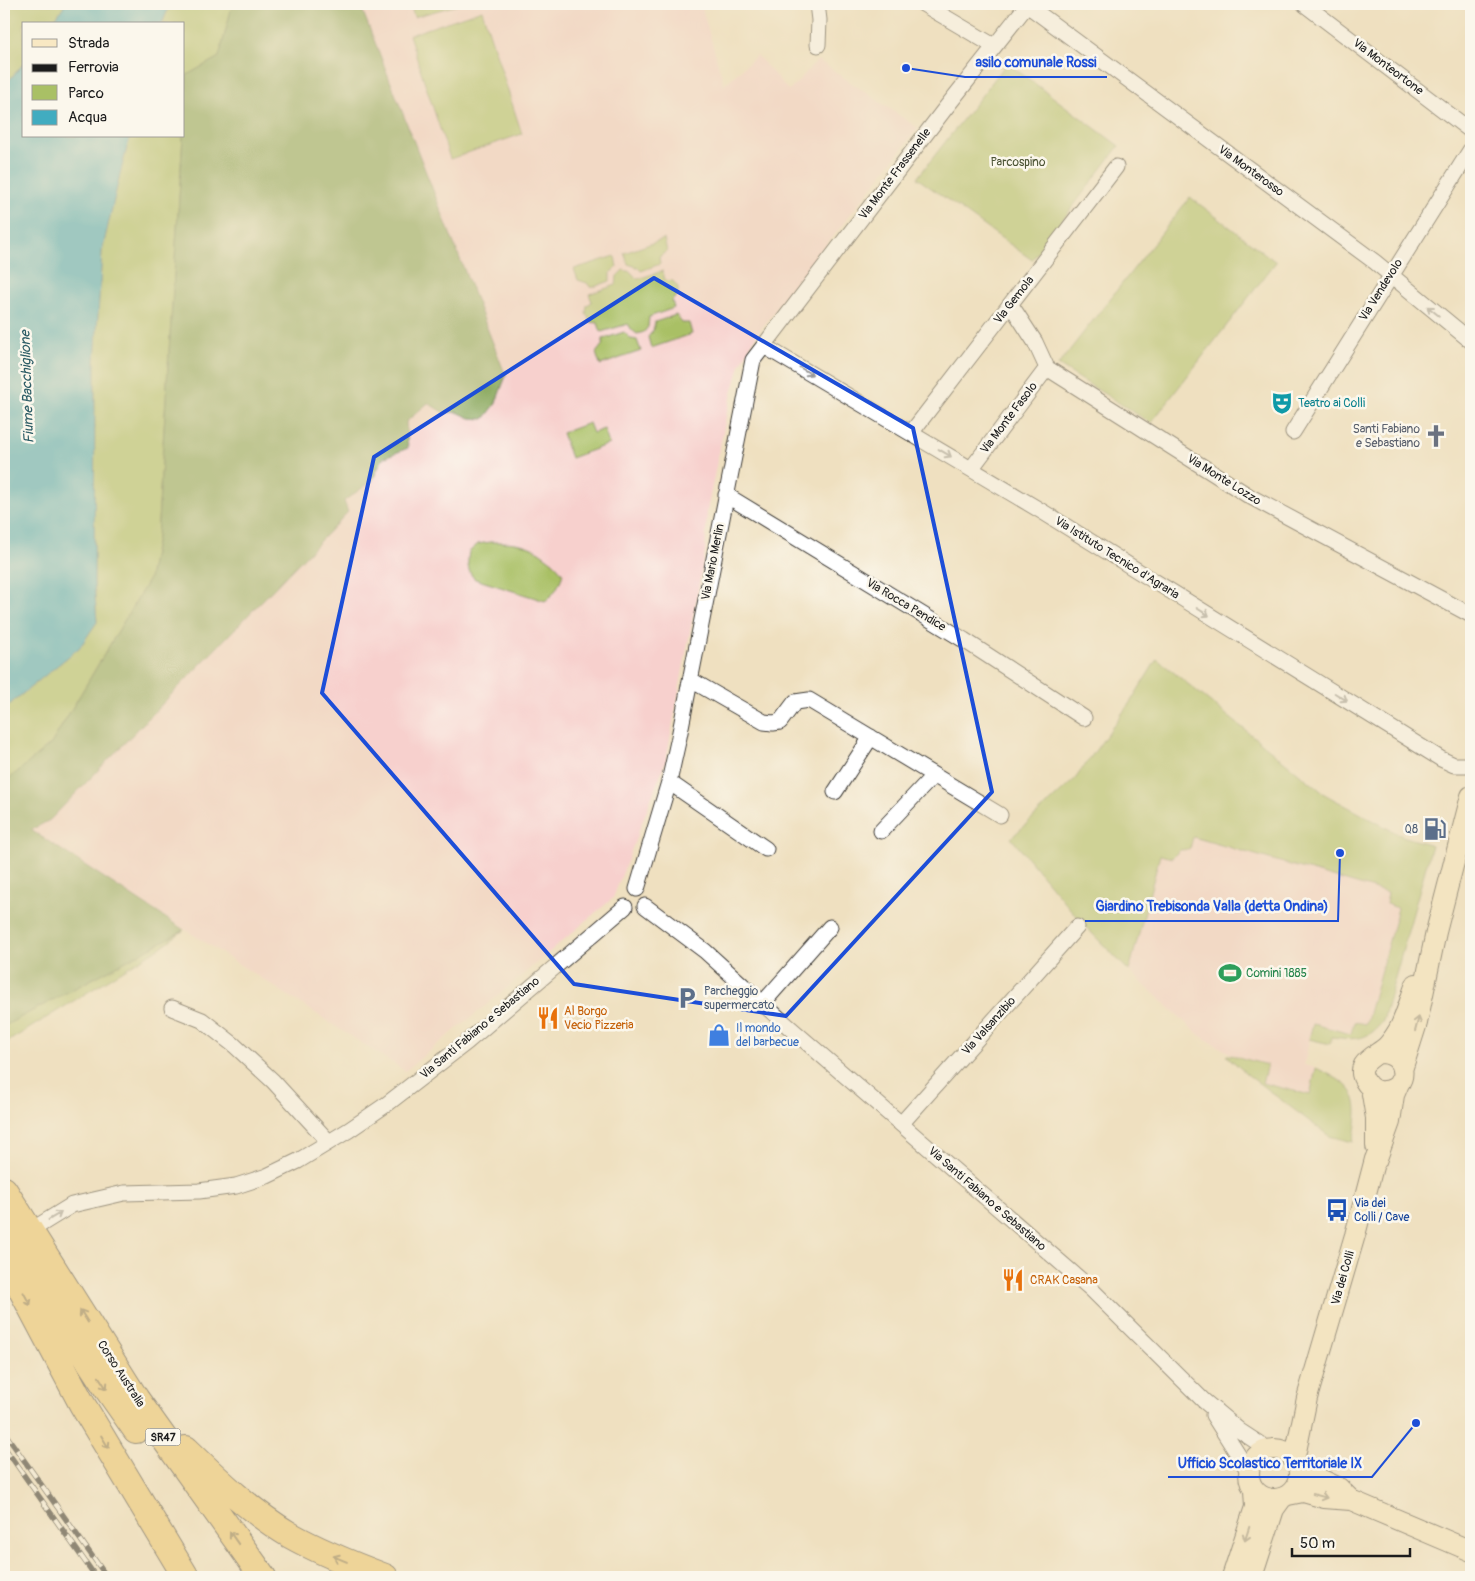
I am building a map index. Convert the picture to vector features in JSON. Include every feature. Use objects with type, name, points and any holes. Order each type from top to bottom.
[{"type":"highway","name":"Corso Australia","points":[[4,1190],[136,1399],[263,1577]]},
{"type":"highway","name":"Corso Australia","points":[[4,1230],[108,1390],[240,1577]]},
{"type":"highway","points":[[4,1256],[82,1404],[186,1577]]},
{"type":"highway","points":[[136,1399],[220,1481],[267,1520],[310,1546],[385,1577]]},
{"type":"main road","name":"Via dei Colli","points":[[1252,1577],[1274,1510],[1296,1486],[1298,1474],[1295,1462],[1307,1398],[1355,1235],[1375,1159],[1376,1161],[1390,1122],[1394,1095],[1418,1023],[1436,932],[1471,796]]},
{"type":"main road","name":"Via dei Colli","points":[[1376,1161],[1376,1118],[1371,1088],[1364,1078],[1364,1067],[1367,1060],[1387,1047],[1398,1031],[1436,932]]},
{"type":"main road","points":[[1371,1088],[1387,1091],[1392,1089],[1401,1076],[1397,1058],[1385,1052],[1378,1053]]},
{"type":"main road","name":"Via dei Colli","points":[[1251,1481],[1252,1462],[1258,1455],[1271,1450],[1293,1423],[1307,1398]]},
{"type":"main road","points":[[1271,1450],[1286,1453],[1314,1476],[1338,1488],[1351,1500],[1471,1551]]},
{"type":"main road","points":[[1251,1481],[1267,1498],[1275,1500],[1303,1492],[1333,1499],[1351,1500]]},
{"type":"main road","points":[[1232,1577],[1255,1507],[1251,1481]]},
{"type":"street","points":[[816,4],[819,20],[818,45]]},
{"type":"street","points":[[923,4],[994,46]]},
{"type":"street","name":"Via Monte Frassenelle","points":[[764,346],[1028,4]]},
{"type":"street","name":"Via Monterosso","points":[[1028,4],[1367,256],[1471,341]]},
{"type":"street","name":"Via Monteortone","points":[[1304,4],[1471,131]]},
{"type":"street","name":"Via Vendevolo","points":[[1293,432],[1471,149]]},
{"type":"street","name":"Via Gemola","points":[[911,433],[1116,167]]},
{"type":"street","points":[[1011,305],[1035,342],[1047,368]]},
{"type":"street","name":"Via Istituto Tecnico d'Agraria","points":[[764,346],[971,469],[1441,759],[1454,765],[1471,765]]},
{"type":"street","name":"Via Mario Merlin","points":[[637,889],[669,782],[691,680],[753,360],[764,346]]},
{"type":"street","name":"Via Monte Fasolo","points":[[971,469],[1047,368]]},
{"type":"street","name":"Via Monte Lozzo","points":[[1047,368],[1249,496],[1471,615]]},
{"type":"street","name":"Via Rocca Pendice","points":[[726,495],[964,640],[1084,718]]},
{"type":"street","points":[[691,680],[764,722],[780,722],[795,702],[808,700],[1000,815]]},
{"type":"street","points":[[835,792],[871,737]]},
{"type":"street","points":[[881,831],[933,776]]},
{"type":"street","points":[[669,782],[766,849]]},
{"type":"street","name":"Via Santi Fabiano e Sebastiano","points":[[38,1226],[72,1205],[124,1193],[199,1191],[236,1186],[267,1176],[298,1161],[387,1104],[466,1042],[626,907],[623,902],[626,892],[631,889],[637,889],[645,895],[645,906],[705,951],[762,1004],[1090,1288],[1204,1401],[1248,1437],[1271,1450]]},
{"type":"street","points":[[626,907],[633,912],[645,906]]},
{"type":"street","points":[[762,1004],[830,927]]},
{"type":"street","name":"Via Valsanzibio","points":[[901,1124],[1077,927]]},
{"type":"street","points":[[172,1008],[202,1020],[234,1045],[273,1081],[329,1142]]},
{"type":"street","name":"Via Santi Fabiano e Sebastiano","points":[[1204,1401],[1251,1481]]},
{"type":"highlighted area","points":[[654,278],[913,428],[992,792],[786,1016],[574,984],[322,693],[374,457]]},
{"type":"shaded area","points":[[236,4],[701,4],[724,85],[757,55],[789,91],[818,60],[918,128],[758,333],[740,365],[727,412],[707,511],[705,552],[666,760],[613,898],[405,1071],[4,813]]},
{"type":"shaded area","points":[[1193,837],[1389,893],[1398,907],[1366,1025],[1351,1034],[1313,1024],[1304,1065],[1316,1068],[1311,1095],[1262,1084],[1267,1065],[1231,1054],[1199,1035],[1129,971],[1160,855],[1190,849]]},
{"type":"green space","points":[[4,4],[65,4],[53,22],[22,22],[22,65],[4,86]]},
{"type":"green space","points":[[170,4],[236,4],[231,10],[219,57],[187,75],[185,110],[185,22],[163,22]]},
{"type":"green space","points":[[236,4],[360,4],[506,376],[495,405],[484,419],[470,418],[457,412],[444,413],[428,403],[406,422],[408,448],[383,458],[372,481],[344,501],[348,512],[50,820],[31,830],[184,930],[4,1026],[4,783],[51,744],[149,579],[157,537],[183,138],[185,138],[187,75],[219,57],[231,10]]},
{"type":"green space","points":[[410,4],[461,4],[414,17]]},
{"type":"green space","points":[[482,10],[522,134],[450,159],[409,35]]},
{"type":"green space","name":"Parcospino","points":[[1007,63],[1119,146],[1032,260],[917,178]]},
{"type":"green space","points":[[129,138],[183,138],[157,537],[149,579],[51,744],[4,783],[4,709],[80,647],[97,622],[94,583],[95,361],[102,251]]},
{"type":"green space","points":[[1190,197],[1276,262],[1151,423],[1058,365]]},
{"type":"green space","points":[[664,239],[667,251],[659,257],[660,264],[641,271],[637,267],[628,264],[624,253]]},
{"type":"green space","points":[[615,256],[617,267],[610,273],[610,281],[591,288],[587,283],[578,280],[574,269]]},
{"type":"green space","points":[[623,270],[631,272],[637,279],[663,271],[665,280],[673,281],[678,287],[678,295],[672,301],[674,308],[649,317],[648,327],[644,332],[637,334],[628,324],[601,332],[598,323],[590,322],[586,313],[587,305],[592,302],[589,294],[616,285],[617,276]]},
{"type":"green space","points":[[676,315],[682,323],[689,323],[692,334],[651,348],[648,337],[653,331],[655,322]]},
{"type":"green space","points":[[624,332],[631,339],[637,340],[641,351],[600,365],[596,353],[603,344],[603,339]]},
{"type":"green space","points":[[589,423],[593,433],[604,429],[609,444],[571,458],[562,433]]},
{"type":"green space","points":[[490,542],[513,543],[533,548],[551,561],[563,574],[554,592],[545,601],[475,579],[468,567],[469,552],[478,544]]},
{"type":"green space","points":[[1157,659],[1326,795],[1402,836],[1432,845],[1383,1021],[1366,1036],[1354,1039],[1332,1037],[1330,1044],[1309,1039],[1313,1024],[1351,1034],[1354,1022],[1366,1024],[1398,908],[1386,904],[1388,893],[1193,837],[1190,849],[1180,850],[1172,858],[1160,855],[1129,971],[1081,922],[1011,838],[1075,779],[1131,701]]},
{"type":"green space","points":[[184,930],[161,947],[4,1044],[4,1026]]},
{"type":"green space","points":[[1226,1055],[1267,1065],[1262,1083],[1310,1095],[1316,1068],[1341,1081],[1354,1095],[1356,1104],[1356,1127],[1353,1142],[1329,1136],[1248,1075]]},
{"type":"water","points":[[65,4],[170,4],[163,22],[53,22]]},
{"type":"water","name":"Fiume Bacchiglione","points":[[22,65],[22,138],[129,138],[102,251],[95,361],[94,583],[97,622],[80,647],[4,709],[4,86]]},
{"type":"railway","points":[[4,1432],[107,1577]]},
{"type":"railway","points":[[4,1447],[96,1577]]},
{"type":"place","name":"asilo comunale Rossi","points":[[906,68]]},
{"type":"place","name":"Teatro ai Colli","points":[[1282,403]]},
{"type":"place","name":"Santi Fabiano e Sebastiano","points":[[1436,436]]},
{"type":"place","name":"Q8","points":[[1435,829]]},
{"type":"place","name":"Giardino Trebisonda Valla (detta Ondina)","points":[[1340,853]]},
{"type":"place","name":"Comini 1885","points":[[1230,973]]},
{"type":"place","name":"Parcheggio supermercato","points":[[687,998]]},
{"type":"place","name":"Al Borgo Vecio Pizzeria","points":[[548,1018]]},
{"type":"place","name":"Il mondo del barbecue","points":[[719,1035]]},
{"type":"place","name":"Via dei Colli / Cave","points":[[1337,1210]]},
{"type":"place","name":"CRAK Casana","points":[[1013,1280]]},
{"type":"place","name":"Ufficio Scolastico Territoriale IX","points":[[1416,1423]]}]
